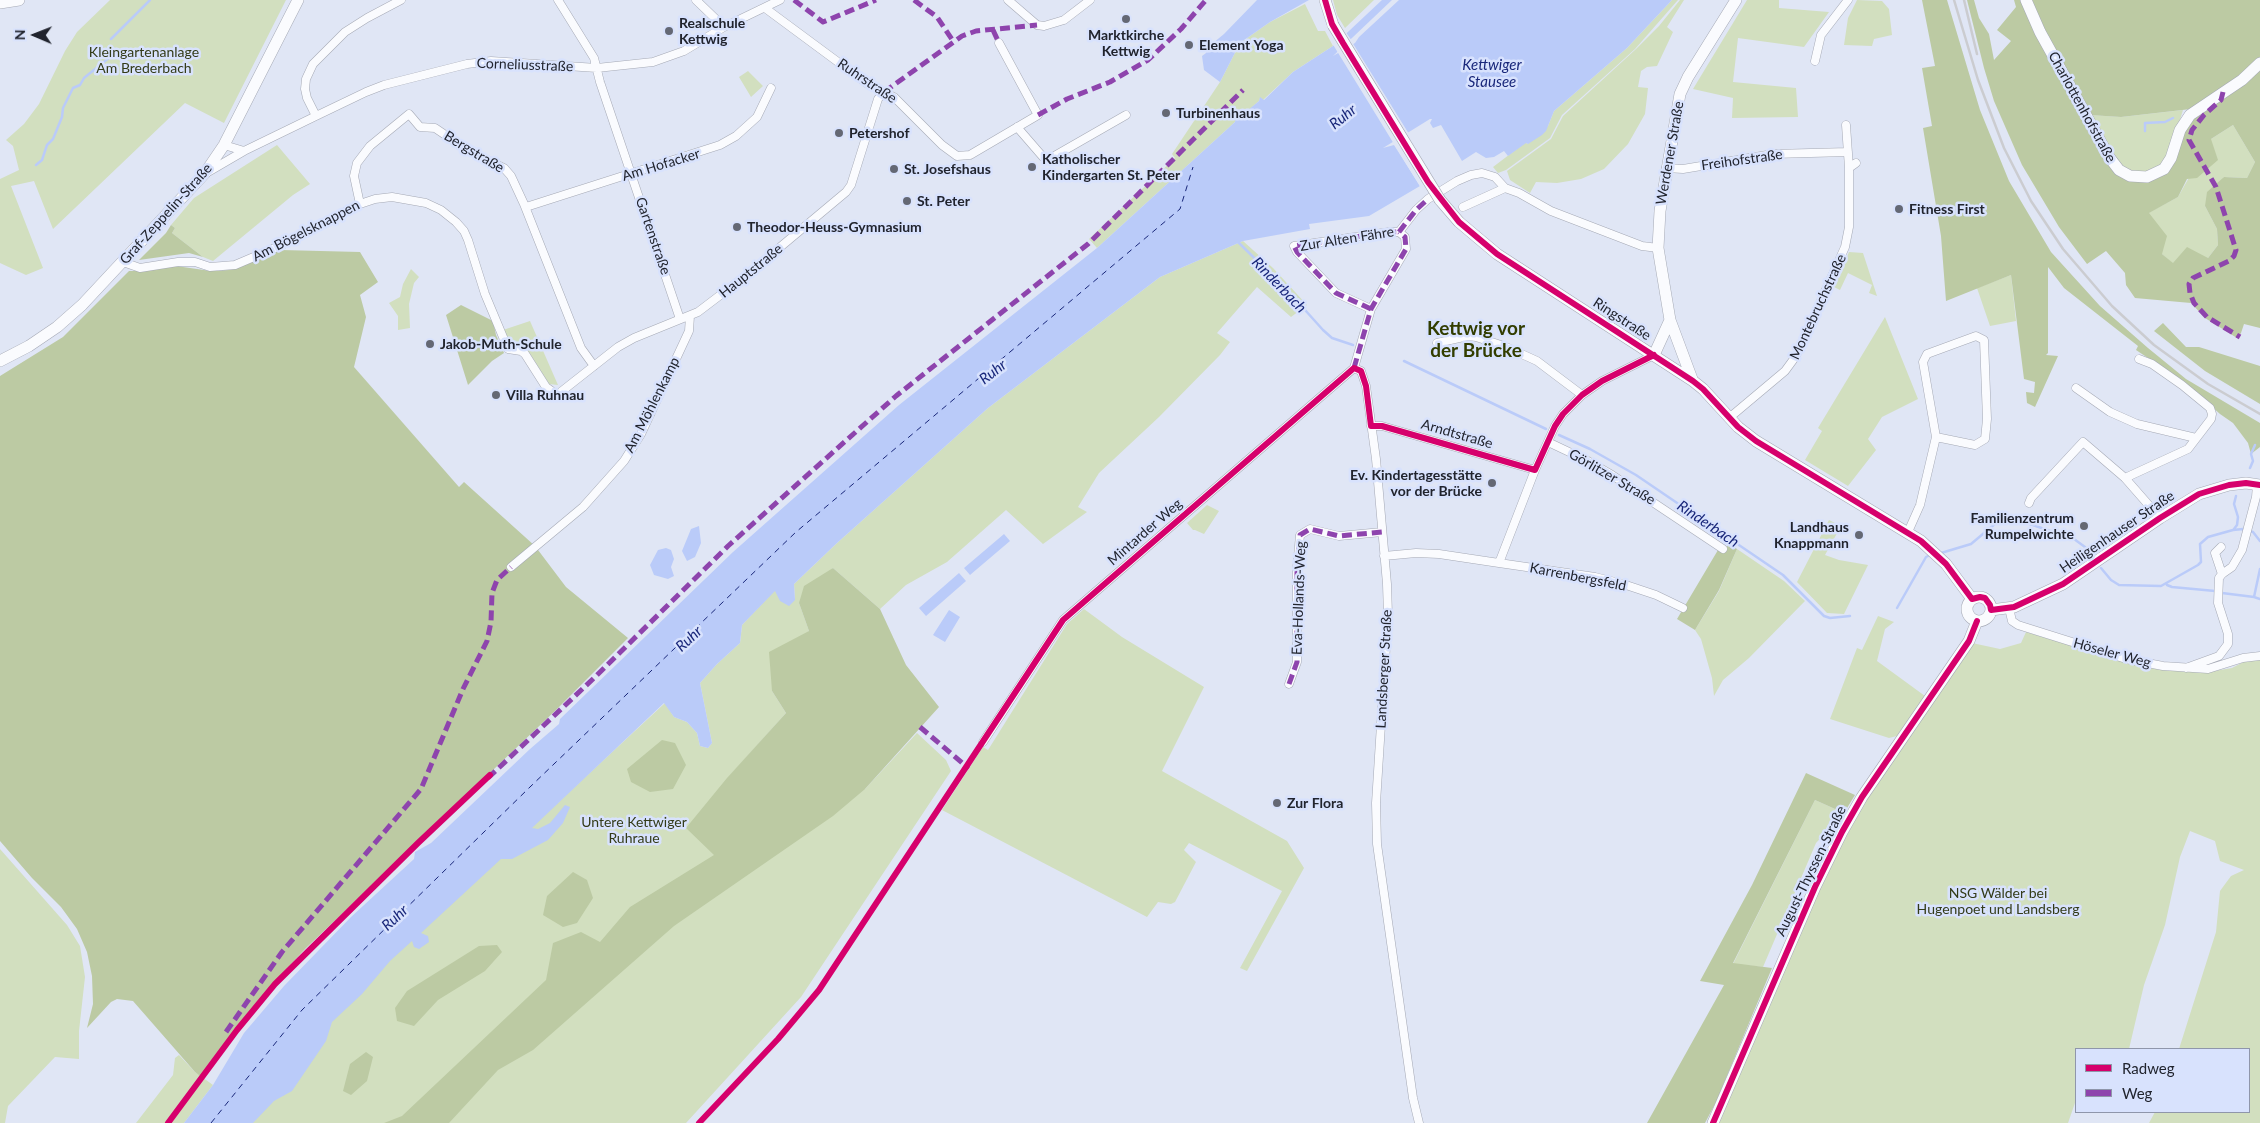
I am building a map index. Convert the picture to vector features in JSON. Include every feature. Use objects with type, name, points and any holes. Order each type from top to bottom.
[{"type":"main road","name":"Graf-Zeppelin-Straße","points":[[0,361],[29,346],[57,327],[123,262],[206,173],[224,145],[298,0]]},
{"type":"main road","name":"Ringstraße","points":[[1325,0],[1333,25],[1440,200],[1459,222],[1497,254],[1693,381],[1703,389],[1746,435],[1908,532],[1937,554],[1972,599]]},
{"type":"main road","name":"Werdener Straße","points":[[1693,381],[1671,324],[1658,248],[1660,211],[1680,94],[1688,77],[1736,0]]},
{"type":"main road","name":"Charlottenhofstraße","points":[[2026,0],[2040,32],[2109,157],[2119,170],[2134,177],[2150,176],[2164,169],[2172,158],[2182,126],[2190,114],[2242,80],[2260,63]]},
{"type":"main road","points":[[1654,355],[1671,324]]},
{"type":"main road","name":"Heiligenhauser Straße","points":[[1991,610],[2010,608],[2063,584],[2188,500],[2214,489],[2237,484],[2259,485]]},
{"type":"main road","points":[[1985,598],[1991,610],[1987,618],[1977,621],[1971,619],[1967,612],[1967,605],[1972,599],[1985,598]]},
{"type":"main road","name":"August-Thyssen-Straße","points":[[1713,1123],[1811,896],[1842,832],[1862,797],[1969,641],[1977,621]]},
{"type":"street","points":[[316,116],[307,98],[305,88],[306,79],[314,64],[345,32],[401,0]]},
{"type":"street","name":"Gartenstraße","points":[[558,0],[594,58],[680,319]]},
{"type":"street","points":[[696,0],[724,27]]},
{"type":"street","name":"Corneliusstraße","points":[[206,173],[244,151],[384,85],[467,64],[491,61],[597,68],[624,66],[669,58],[724,27],[780,0]]},
{"type":"street","points":[[1008,0],[1037,25],[1044,26],[1064,20],[1090,0]]},
{"type":"street","points":[[1816,61],[1821,35],[1848,0]]},
{"type":"street","name":"Ruhrstraße","points":[[765,8],[869,85],[894,97],[942,145],[957,156],[970,155],[1038,116],[999,43]]},
{"type":"street","name":"Am Hofacker","points":[[526,208],[702,152],[736,136],[757,117],[771,88]]},
{"type":"street","name":"Hauptstraße","points":[[557,395],[634,338],[690,316],[748,274],[846,192],[851,184],[878,99],[884,92]]},
{"type":"street","name":"Bergstraße","points":[[360,204],[354,176],[357,163],[370,146],[409,114],[420,127],[435,128],[469,151],[504,168],[526,208],[581,348],[594,366]]},
{"type":"street","points":[[1017,128],[1044,157],[1051,158],[1126,115]]},
{"type":"street","name":"Montebruchstraße","points":[[1729,418],[1785,371],[1796,356],[1837,266],[1848,237],[1849,168],[1846,124]]},
{"type":"street","points":[[224,145],[244,151]]},
{"type":"street","name":"Freihofstraße","points":[[1666,168],[1683,170],[1773,154],[1848,152]]},
{"type":"street","points":[[1849,168],[1856,162]]},
{"type":"street","name":"Zur Alten Fähre","points":[[1371,309],[1336,293],[1297,252],[1294,246],[1400,232],[1416,210],[1428,199],[1471,175],[1488,174],[1495,177],[1505,188],[1583,224],[1642,246],[1658,248]]},
{"type":"street","points":[[1463,206],[1505,188]]},
{"type":"street","name":"Am Bögelsknappen","points":[[123,262],[140,268],[178,262],[194,262],[210,267],[235,265],[253,259],[310,232],[360,204],[375,198],[392,197],[426,202],[441,210],[456,222],[468,240],[485,294],[508,349],[521,351],[525,354],[546,387],[557,395]]},
{"type":"street","points":[[1354,368],[1371,309],[1406,249],[1405,237],[1400,232]]},
{"type":"street","name":"Am Möhlenkamp","points":[[511,567],[583,507],[624,462],[641,434],[685,340],[691,323],[690,316]]},
{"type":"street","points":[[1437,342],[1443,343],[1460,337],[1476,336],[1504,346],[1537,361],[1582,395]]},
{"type":"street","points":[[1908,532],[1920,505],[1936,437],[1923,362],[1926,354],[1976,336],[1984,340],[1987,419],[1985,439],[1975,445],[1936,437]]},
{"type":"street","points":[[1499,562],[1535,470],[1563,414],[1582,395],[1602,382],[1654,355]]},
{"type":"street","points":[[2125,478],[2181,454],[2188,449],[2211,419],[2212,414],[2210,408],[2182,385],[2152,364],[2139,359]]},
{"type":"street","name":"Landsberger Straße","points":[[1354,368],[1360,371],[1366,386],[1382,532],[1388,615],[1375,822],[1412,1089],[1419,1123]]},
{"type":"street","name":"Mintarder Weg","points":[[983,742],[1063,620],[1354,368]]},
{"type":"street","points":[[2076,388],[2110,412],[2137,424],[2196,438]]},
{"type":"street","name":"Arndtstraße","points":[[1371,426],[1382,426],[1535,470]]},
{"type":"street","name":"Görlitzer Straße","points":[[1551,435],[1586,460],[1612,475],[1723,549]]},
{"type":"street","points":[[2029,502],[2083,442],[2125,478],[2160,518]]},
{"type":"street","points":[[2184,669],[2219,656],[2228,644],[2228,634],[2218,603],[2219,582],[2222,574],[2232,567],[2242,550],[2259,485]]},
{"type":"street","name":"Eva-Hollands-Weg","points":[[1289,684],[1297,662],[1297,571],[1300,536],[1310,529],[1339,536],[1382,532]]},
{"type":"street","points":[[2221,547],[2215,553],[2222,574]]},
{"type":"street","name":"Karrenbergsfeld","points":[[1384,556],[1424,553],[1499,562],[1595,577],[1656,595],[1683,608]]},
{"type":"street","name":"Höseler Weg","points":[[2010,608],[2012,621],[2018,626],[2126,660],[2184,669],[2208,669],[2227,665],[2243,658],[2260,656]]},
{"type":"green space","name":"Kleingartenanlage Am Brederbach","points":[[110,0],[286,0],[224,123],[185,103],[53,229],[34,181],[11,186],[43,268],[26,275],[0,263],[0,179],[19,170],[13,146],[6,140],[24,124],[39,104],[65,51],[77,32]]},
{"type":"green space","points":[[1333,0],[1374,0],[1345,28],[1337,15]]},
{"type":"green space","points":[[1672,0],[1678,0],[1635,49],[1562,115],[1550,138],[1506,170],[1498,173],[1493,167],[1526,142],[1527,144],[1548,126],[1554,111],[1627,48]]},
{"type":"green space","points":[[1680,0],[1684,0],[1667,27],[1673,32],[1657,66],[1647,67],[1641,71],[1638,87],[1648,88],[1645,114],[1628,144],[1604,169],[1581,179],[1557,183],[1536,182],[1530,193],[1510,180],[1507,171],[1551,139],[1563,116],[1636,49],[1659,26]]},
{"type":"green space","points":[[1747,0],[1779,0],[1779,8],[1829,12],[1804,47],[1738,38],[1733,82],[1796,88],[1798,117],[1732,118],[1733,98],[1693,89]]},
{"type":"green space","points":[[1857,0],[1882,1],[1889,9],[1892,35],[1874,39],[1872,46],[1844,45],[1848,18]]},
{"type":"green space","points":[[1922,0],[1947,0],[1980,110],[2009,181],[2051,252],[2100,306],[2148,348],[2186,379],[2260,423],[2260,447],[2251,454],[2248,443],[2233,423],[2184,382],[2136,350],[2138,346],[2064,288],[2048,267],[2048,353],[2046,355],[2058,356],[2035,407],[2027,403],[2026,392],[2034,393],[2035,382],[2024,379],[2011,275],[1946,301],[1941,236],[1923,128],[1932,126],[1922,68],[1935,66]]},
{"type":"green space","points":[[1967,0],[1974,0],[1979,18],[1989,34],[1994,60],[2011,41],[1997,30],[2016,7],[2014,0],[2023,0],[2116,173],[2156,179],[2186,125],[2260,68],[2260,328],[2244,324],[2237,338],[2205,318],[2191,303],[2135,298],[2126,285],[2125,273],[2106,251],[2087,264],[2059,227],[2022,165],[1994,101]],"holes":[[[2233,125],[2255,162],[2247,178],[2224,177],[2207,192],[2205,206],[2217,229],[2218,245],[2208,258],[2187,247],[2173,263],[2162,254],[2167,236],[2149,213],[2178,197],[2187,179],[2197,178],[2218,160],[2211,139]]]},
{"type":"green space","points":[[2029,0],[2260,0],[2260,57],[2251,68],[2191,109],[2121,117],[2090,115]]},
{"type":"green space","points":[[1305,4],[1318,31],[1325,31],[1333,46],[1293,72],[1263,100],[1260,98],[1241,117],[1240,113],[1235,122],[1097,248],[1089,239],[1175,158],[1172,154],[1220,82],[1240,43],[1270,22]]},
{"type":"green space","points":[[748,71],[763,86],[751,97],[739,77]]},
{"type":"green space","points":[[2183,110],[2168,158],[2154,171],[2132,173],[2116,161],[2090,115],[2121,117]]},
{"type":"green space","points":[[2233,125],[2255,162],[2247,178],[2224,177],[2205,206],[2217,229],[2218,245],[2208,258],[2173,264],[2162,254],[2148,213],[2178,197],[2211,139]]},
{"type":"green space","points":[[277,145],[310,184],[293,195],[213,261],[203,257],[172,233],[175,228],[171,225],[194,198]]},
{"type":"green space","points":[[171,225],[175,228],[172,233],[203,257],[189,253],[139,260],[166,233]]},
{"type":"green space","name":"Untere Kettwiger Ruhraue","points":[[1243,241],[1273,268],[1307,305],[1291,317],[1257,287],[1217,333],[1230,342],[1220,355],[1159,417],[1099,473],[1078,507],[1087,512],[1043,544],[1006,510],[947,562],[906,585],[880,609],[833,568],[799,603],[809,631],[772,691],[786,713],[727,779],[865,789],[917,733],[946,760],[951,771],[801,997],[686,1123],[233,1123],[300,1042],[665,703],[674,717],[687,722],[697,733],[700,746],[708,748],[712,743],[700,683],[740,643],[742,625],[775,590],[795,600],[794,584],[988,408],[1160,277]]},
{"type":"green space","points":[[281,250],[360,252],[378,282],[360,295],[366,317],[354,367],[459,487],[464,482],[535,546],[566,587],[628,638],[556,710],[306,948],[274,982],[200,1076],[133,1001],[117,999],[111,1002],[87,1028],[93,1004],[92,976],[87,952],[77,929],[61,907],[32,878],[0,841],[0,376],[63,337],[129,271],[176,266],[211,271],[229,270]]},
{"type":"green space","points":[[1849,252],[1863,253],[1877,296],[1869,293],[1872,285],[1848,273],[1840,290],[1834,287]]},
{"type":"green space","points":[[411,269],[419,277],[414,283],[409,304],[410,328],[398,330],[398,316],[389,303],[400,297],[403,284]]},
{"type":"green space","points":[[2011,275],[2016,321],[1990,326],[1977,288]]},
{"type":"green space","points":[[461,305],[493,321],[496,335],[504,353],[492,361],[468,385],[446,315]]},
{"type":"green space","points":[[1885,317],[1918,399],[1882,417],[1868,439],[1876,450],[1848,486],[1805,460],[1822,431],[1818,428]]},
{"type":"green space","points":[[530,321],[558,385],[549,384],[527,349],[515,345],[508,339],[503,330]]},
{"type":"green space","points":[[2163,323],[2186,347],[2199,347],[2260,366],[2260,404],[2205,371],[2154,331]]},
{"type":"green space","points":[[1207,505],[1219,511],[1204,534],[1193,530],[1187,523]]},
{"type":"green space","points":[[1829,520],[1841,526],[1825,555],[1839,560],[1868,565],[1844,614],[1827,613],[1797,582]]},
{"type":"green space","points":[[1729,543],[1737,549],[1719,590],[1695,630],[1677,619],[1718,550],[1723,553]]},
{"type":"green space","points":[[1737,549],[1784,581],[1805,601],[1749,658],[1723,680],[1714,696],[1712,678],[1701,639],[1695,630],[1719,591]]},
{"type":"green space","points":[[833,568],[880,609],[906,665],[939,707],[865,789],[833,816],[674,926],[533,1050],[498,1070],[449,1123],[384,1123],[402,1116],[546,980],[553,943],[581,932],[600,942],[630,907],[714,855],[686,828],[727,778],[786,713],[772,691],[769,652],[809,631],[799,603],[804,586]]},
{"type":"green space","points":[[1084,609],[1122,637],[1204,687],[1162,771],[1287,841],[1304,868],[1247,971],[1240,968],[1282,891],[1189,843],[1184,850],[1196,862],[1175,902],[1171,904],[1158,902],[1147,917],[942,810],[983,747],[988,750],[1067,624]]},
{"type":"green space","points":[[1878,616],[1894,622],[1885,629],[1877,661],[1925,696],[1897,736],[1889,738],[1830,719],[1857,648],[1862,650]]},
{"type":"green space","name":"NSG Wälder bei Hugenpoet und Landsberg","points":[[2026,632],[2126,662],[2162,670],[2208,672],[2232,668],[2249,659],[2260,658],[2260,1123],[2149,1123],[2154,1113],[2250,1113],[2250,1048],[2179,1048],[2216,932],[2220,891],[2231,876],[2244,870],[2220,861],[2215,841],[2190,831],[2180,857],[2165,925],[2144,985],[2129,1048],[2075,1048],[2075,1103],[2068,1123],[1715,1123],[1832,862],[1866,800],[1972,643],[2000,649],[2021,643]]},
{"type":"green space","points":[[662,740],[675,743],[686,765],[673,789],[650,792],[631,782],[627,769]]},
{"type":"green space","points":[[1806,773],[1855,795],[1844,813],[1815,800],[1733,963],[1772,968],[1716,1102],[1705,1123],[1647,1123],[1724,985],[1700,981],[1752,885]]},
{"type":"green space","points":[[1815,800],[1844,813],[1816,843],[1763,967],[1733,964]]},
{"type":"green space","points":[[0,849],[67,925],[80,946],[85,977],[79,1031],[79,1059],[55,1057],[8,1106],[5,1123],[0,1123]]},
{"type":"green space","points":[[573,872],[587,880],[593,898],[577,923],[563,927],[543,915],[547,896]]},
{"type":"green space","points":[[497,945],[502,952],[485,971],[438,1000],[414,1026],[397,1021],[395,1008],[407,991],[479,946]]},
{"type":"green space","points":[[366,1052],[373,1057],[367,1081],[351,1095],[343,1091],[350,1064]]},
{"type":"green space","points":[[179,1055],[195,1072],[213,1085],[184,1123],[136,1123],[173,1075],[175,1058]]},
{"type":"water","points":[[1257,0],[1309,0],[1270,22],[1240,43],[1220,82],[1204,70],[1202,56],[1206,53],[1207,48],[1224,34]]},
{"type":"water","points":[[1382,0],[1392,0],[1333,56],[1355,43],[1399,0],[1672,0],[1627,48],[1554,111],[1546,131],[1542,135],[1528,144],[1526,143],[1508,156],[1504,151],[1494,157],[1486,158],[1476,152],[1462,161],[1441,125],[1433,128],[1430,123],[1432,119],[1430,119],[1383,148],[1394,145],[1420,186],[1369,216],[1309,224],[1310,229],[1243,241],[1160,277],[988,408],[794,584],[795,600],[789,606],[780,601],[775,591],[742,625],[740,643],[700,683],[712,743],[708,748],[700,746],[697,733],[687,722],[674,717],[664,703],[532,828],[538,829],[550,823],[565,805],[570,807],[563,823],[548,840],[512,859],[501,859],[421,933],[428,936],[429,942],[419,949],[414,947],[412,941],[390,961],[362,994],[332,1022],[326,1041],[292,1091],[274,1101],[253,1123],[184,1123],[213,1085],[244,1033],[284,986],[351,917],[414,859],[415,852],[431,843],[559,724],[560,719],[733,552],[899,405],[1097,248],[1235,122],[1240,112],[1241,116],[1259,101],[1260,97],[1264,100],[1293,72],[1333,46]]},
{"type":"water","points":[[699,526],[701,543],[695,557],[687,561],[682,551],[691,529]]},
{"type":"water","points":[[1004,534],[1010,541],[970,575],[964,568]]},
{"type":"water","points":[[666,548],[671,550],[674,559],[671,567],[674,576],[668,579],[654,575],[650,565],[658,550]]},
{"type":"water","points":[[959,573],[966,581],[926,616],[919,608]]},
{"type":"water","points":[[949,610],[960,617],[945,642],[933,635]]},
{"type":"pier","points":[[1345,31],[1352,41],[1347,45],[1352,42],[1409,134],[1395,143],[1422,185],[1421,188],[1332,43]]},
{"type":"waterway","points":[[111,39],[150,0]]},
{"type":"waterway","points":[[36,165],[42,160],[47,145],[53,139],[62,117],[63,108],[73,88],[80,85],[84,78],[115,53],[115,50]]},
{"type":"waterway","points":[[2145,131],[2145,123],[2165,122],[2173,118]]},
{"type":"waterway","name":"Rinderbach","points":[[1237,241],[1288,291],[1323,330],[1332,338],[1353,345]]},
{"type":"waterway","name":"Rinderbach","points":[[1404,361],[1546,429]]},
{"type":"waterway","name":"Rinderbach","points":[[1559,435],[1590,449],[1636,475],[1783,575],[1824,616],[1830,618],[1850,616]]},
{"type":"waterway","points":[[2250,468],[2253,461],[2251,454],[2255,445]]},
{"type":"waterway","points":[[2234,529],[2237,525],[2238,517],[2234,504],[2236,496]]},
{"type":"waterway","name":"Rinderbach","points":[[1941,553],[1971,544],[1996,523],[2015,519],[2074,539],[2085,547],[2092,556]]},
{"type":"waterway","name":"Rinderbach","points":[[2101,568],[2111,580],[2119,585],[2161,586],[2201,562],[2200,544],[2208,537],[2243,529],[2253,532],[2260,541]]},
{"type":"waterway","name":"Rinderbach","points":[[1897,608],[1926,557],[1930,555]]},
{"type":"waterway","points":[[2260,569],[2254,597],[2260,599]]},
{"type":"waterway","points":[[2167,585],[2215,591]]},
{"type":"waterway","points":[[2222,593],[2254,597]]},
{"type":"ferry route","points":[[211,1123],[302,1010],[530,787],[796,532],[1180,209],[1193,167]]},
{"type":"railway","points":[[1954,0],[1978,80],[2004,148],[2031,201],[2063,249],[2112,306],[2154,345],[2208,384],[2260,414]]},
{"type":"railway","points":[[1964,0],[1977,54]]},
{"type":"marked path","points":[[794,0],[823,22],[876,0]]},
{"type":"marked path","points":[[914,0],[937,17],[953,41]]},
{"type":"marked path","points":[[1038,115],[1067,99],[1110,82],[1148,60],[1181,29],[1206,0]]},
{"type":"marked path","points":[[884,92],[962,36],[976,31],[1037,25]]},
{"type":"marked path","points":[[993,30],[999,43]]},
{"type":"marked path","points":[[488,778],[594,678],[728,546],[896,396],[1088,244],[1243,90]]},
{"type":"marked path","points":[[2223,92],[2221,100],[2204,115],[2192,130],[2189,140],[2216,187],[2236,250],[2234,256],[2229,261],[2193,278],[2189,284],[2194,303],[2207,317],[2240,337]]},
{"type":"marked path","points":[[1399,232],[1416,210],[1428,199]]},
{"type":"marked path","points":[[1371,309],[1336,293],[1297,252],[1294,246],[1399,232]]},
{"type":"marked path","points":[[1354,368],[1371,309],[1406,249],[1405,237],[1399,232]]},
{"type":"marked path","points":[[1289,684],[1297,662],[1297,568],[1300,535],[1310,529],[1339,536],[1382,532]]},
{"type":"marked path","points":[[226,1032],[282,952],[421,789],[463,689],[487,641],[491,622],[492,593],[497,580],[511,567]]},
{"type":"marked path","points":[[920,727],[967,767],[964,770]]},
{"type":"cycle path","points":[[1325,0],[1332,24],[1343,43],[1428,182],[1459,222],[1497,254],[1693,381],[1703,389],[1738,427],[1756,441],[1921,541],[1946,564],[1972,599],[1985,598],[1991,610],[2014,607],[2063,584],[2160,518],[2199,494],[2229,485],[2246,483],[2260,485]]},
{"type":"cycle path","points":[[699,1123],[778,1039],[819,990],[1063,620],[1354,368],[1361,371],[1366,386],[1371,426],[1382,426],[1535,470],[1555,426],[1563,414],[1582,395],[1602,381],[1654,355]]},
{"type":"cycle path","points":[[1713,1123],[1815,887],[1842,832],[1862,797],[1969,641],[1977,621]]},
{"type":"cycle path","points":[[168,1123],[237,1030],[275,984],[490,775]]},
{"type":"place","name":"Marktkirche Kettwig","points":[[1126,19]]},
{"type":"place","name":"Realschule Kettwig","points":[[669,31]]},
{"type":"place","name":"Element Yoga","points":[[1189,45]]},
{"type":"place","name":"Turbinenhaus","points":[[1166,113]]},
{"type":"place","name":"Petershof","points":[[839,133]]},
{"type":"place","name":"Katholischer Kindergarten St. Peter","points":[[1032,167]]},
{"type":"place","name":"St. Josefshaus","points":[[894,169]]},
{"type":"place","name":"St. Peter","points":[[907,201]]},
{"type":"place","name":"Fitness First","points":[[1899,209]]},
{"type":"place","name":"Theodor-Heuss-Gymnasium","points":[[737,227]]},
{"type":"place","name":"Jakob-Muth-Schule","points":[[430,344]]},
{"type":"place","name":"Villa Ruhnau","points":[[496,395]]},
{"type":"place","name":"Ev. Kindertagesstätte vor der Brücke","points":[[1492,483]]},
{"type":"place","name":"Familienzentrum Rumpelwichte","points":[[2084,526]]},
{"type":"place","name":"Landhaus Knappmann","points":[[1859,535]]},
{"type":"place","name":"Zur Flora","points":[[1277,803]]},
{"type":"district","name":"Kettwig vor der Brücke","points":[[1476,340]]},
{"type":"water label","name":"Kettwiger Stausee","points":[[1492,74]]},
{"type":"water label","name":"Ruhr","points":[[1343,117]]},
{"type":"water label","name":"Ruhr","points":[[993,372]]},
{"type":"water label","name":"Ruhr","points":[[689,639]]},
{"type":"water label","name":"Ruhr","points":[[395,918]]}]
